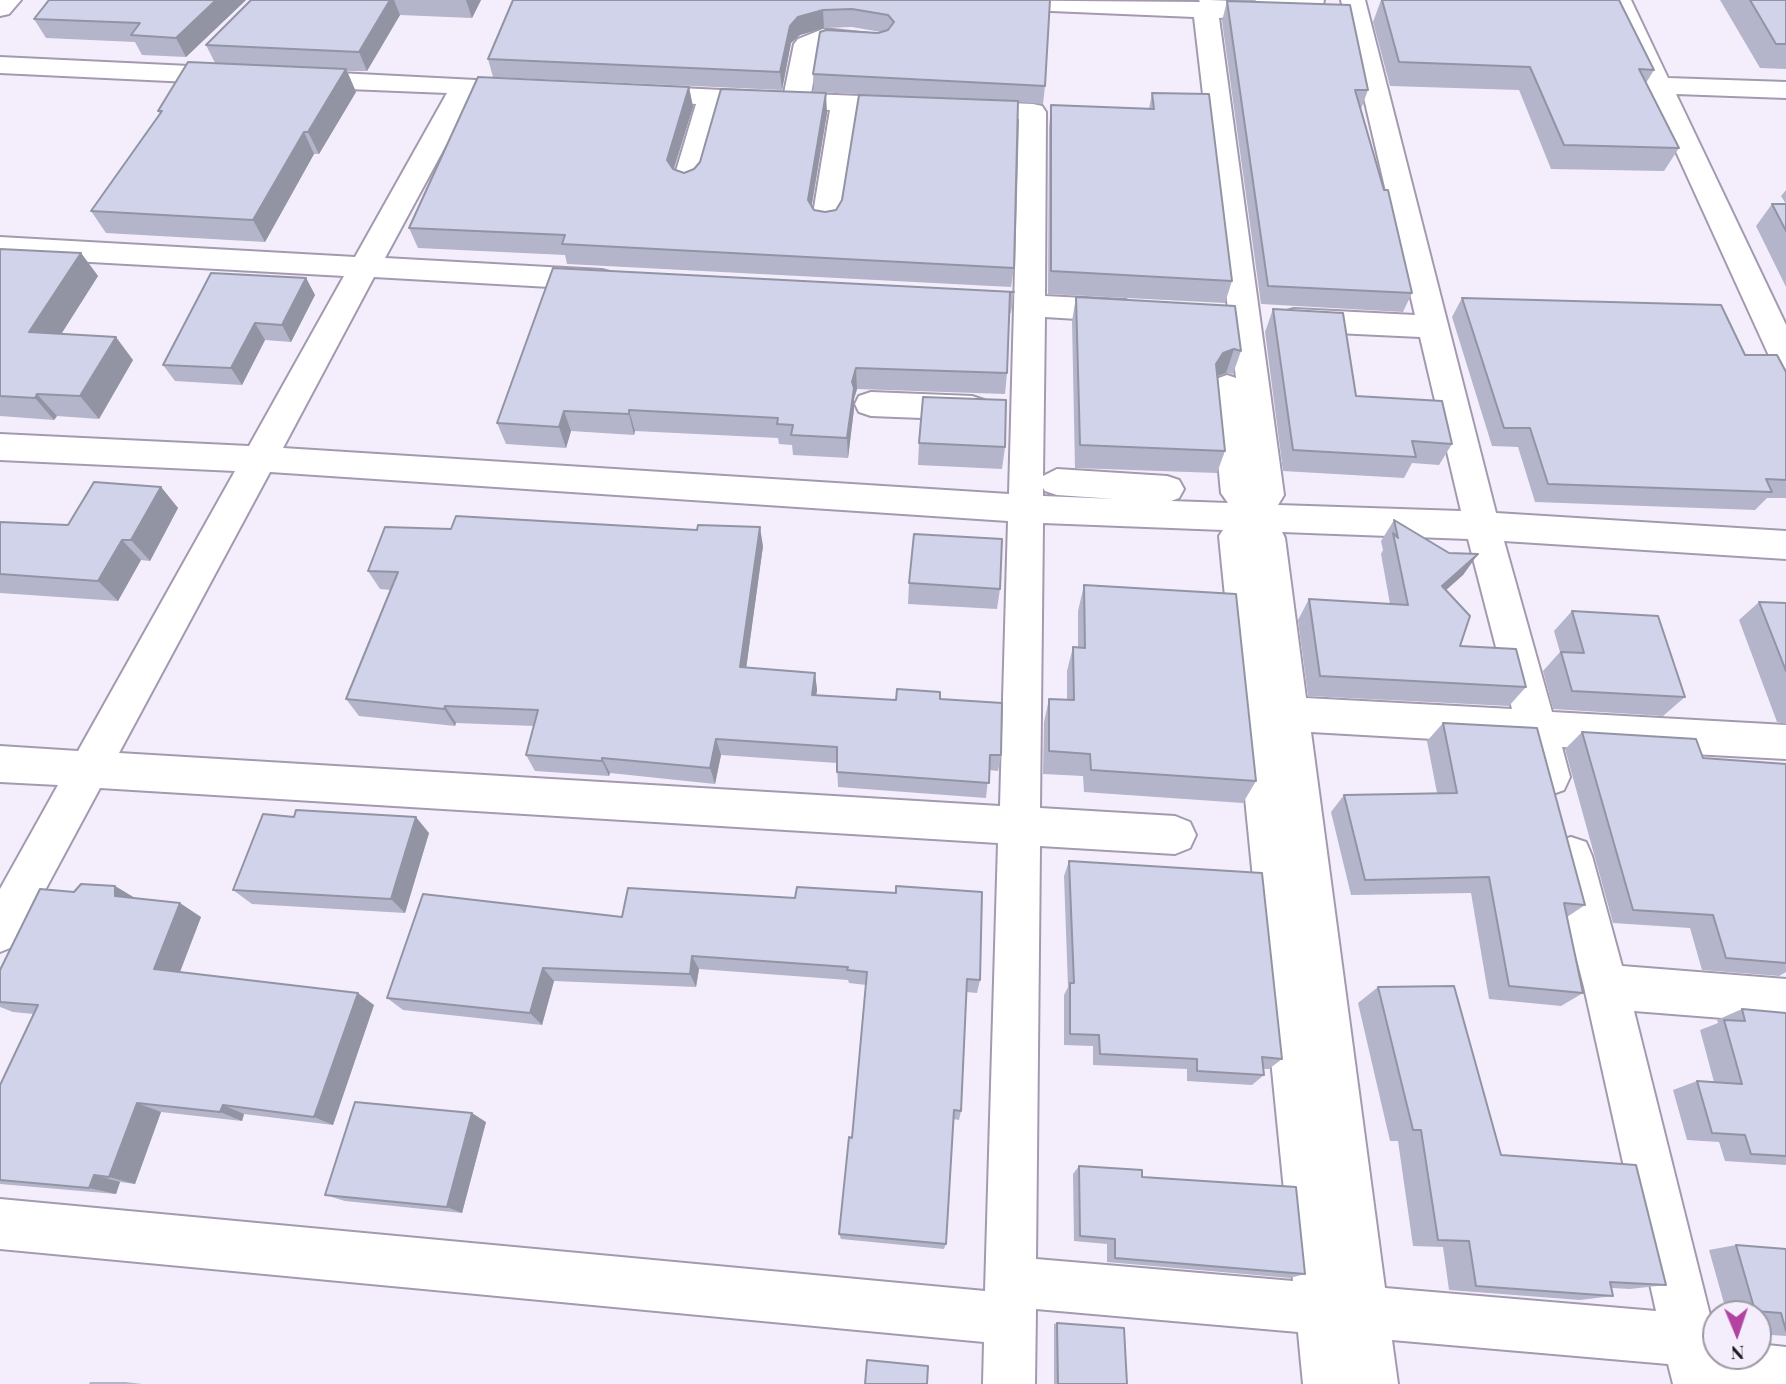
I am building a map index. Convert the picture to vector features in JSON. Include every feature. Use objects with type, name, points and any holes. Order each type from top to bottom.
[{"type":"street","points":[[0,9],[9,0]]},
{"type":"street","points":[[956,0],[1201,6],[1313,4],[1312,0]]},
{"type":"street","points":[[1201,6],[1340,16],[1336,0]]},
{"type":"street","points":[[1353,0],[1433,327],[1462,528],[1539,739],[1606,988],[1694,1362]]},
{"type":"street","points":[[1619,0],[1786,358]]},
{"type":"street","points":[[1201,6],[1252,494]]},
{"type":"street","points":[[796,101],[807,44],[823,37],[878,40]]},
{"type":"street","points":[[188,74],[217,47]]},
{"type":"street","points":[[0,65],[560,91]]},
{"type":"street","points":[[1657,85],[1786,90]]},
{"type":"street","points":[[0,931],[464,86]]},
{"type":"street","points":[[601,92],[1033,112],[1020,302],[1027,409],[1009,1384]]},
{"type":"street","points":[[687,181],[711,97]]},
{"type":"street","points":[[825,220],[845,103]]},
{"type":"street","points":[[0,247],[628,281]]},
{"type":"street","points":[[1754,293],[1786,294]]},
{"type":"street","points":[[1020,302],[1152,313]]},
{"type":"street","points":[[1232,317],[1433,327]]},
{"type":"street","points":[[871,404],[1027,409]]},
{"type":"street","points":[[0,447],[260,459],[1025,509],[1786,545]]},
{"type":"street","points":[[1057,482],[1252,494],[1462,528]]},
{"type":"street","points":[[1063,526],[1252,537],[1462,528]]},
{"type":"street","points":[[1252,537],[1290,725],[1342,1309],[1329,1384]]},
{"type":"street","points":[[1252,537],[1342,1309],[1372,1384]]},
{"type":"street","points":[[1290,725],[1539,739],[1786,742]]},
{"type":"street","points":[[1539,739],[1786,767]]},
{"type":"street","points":[[0,764],[1175,835]]},
{"type":"street","points":[[1606,988],[1786,1001]]},
{"type":"street","points":[[0,1224],[1010,1301],[1342,1309],[1694,1362],[1786,1373]]},
{"type":"building","points":[[49,0],[216,0],[176,38],[131,35],[140,23],[34,19]]},
{"type":"building","points":[[251,0],[390,0],[359,52],[206,45]]},
{"type":"building","points":[[513,0],[1050,0],[1045,86],[813,74],[820,32],[826,30],[878,33],[888,30],[894,22],[888,15],[852,9],[823,10],[798,17],[790,26],[780,72],[488,59]]},
{"type":"building","points":[[1382,0],[1619,0],[1654,70],[1639,69],[1679,148],[1564,145],[1530,67],[1399,62]]},
{"type":"building","points":[[1750,0],[1786,0],[1786,44],[1776,44]]},
{"type":"building","points":[[1227,1],[1350,5],[1368,90],[1355,90],[1384,190],[1388,190],[1412,293],[1268,286]]},
{"type":"building","points":[[188,62],[346,69],[308,132],[304,132],[253,220],[91,211],[162,111],[158,111]]},
{"type":"building","points":[[478,77],[689,87],[667,160],[673,169],[684,173],[694,169],[700,162],[721,89],[826,93],[808,200],[814,210],[825,212],[836,210],[842,200],[859,95],[1018,101],[1014,268],[562,244],[565,235],[409,228]]},
{"type":"building","points":[[1152,93],[1209,94],[1232,281],[1051,271],[1051,105],[1154,109]]},
{"type":"building","points":[[1772,204],[1786,204],[1786,231]]},
{"type":"building","points":[[0,249],[81,253],[29,332],[116,337],[80,396],[0,396]]},
{"type":"building","points":[[553,268],[1014,292],[1010,292],[1007,373],[856,368],[852,382],[854,388],[847,438],[791,435],[793,425],[777,424],[778,418],[629,410],[629,414],[564,411],[559,427],[497,423]]},
{"type":"building","points":[[211,273],[306,278],[282,325],[255,323],[231,368],[163,365]]},
{"type":"building","points":[[1076,297],[1235,306],[1241,351],[1234,349],[1223,353],[1216,364],[1225,451],[1080,445]]},
{"type":"building","points":[[1462,298],[1721,305],[1745,355],[1777,355],[1786,372],[1786,480],[1766,479],[1772,492],[1548,484],[1530,428],[1504,428]]},
{"type":"building","points":[[1273,309],[1343,313],[1356,396],[1442,401],[1452,444],[1412,441],[1416,457],[1293,450]]},
{"type":"building","points":[[923,397],[1006,400],[1005,447],[919,443]]},
{"type":"building","points":[[94,482],[161,487],[131,540],[122,540],[98,581],[0,574],[0,522],[68,525]]},
{"type":"building","points":[[456,516],[697,530],[698,525],[760,527],[740,667],[815,673],[812,695],[896,700],[897,689],[940,692],[940,699],[1002,703],[1001,755],[990,755],[989,783],[837,772],[837,747],[716,739],[710,768],[602,758],[602,761],[526,755],[538,710],[445,706],[444,709],[346,699],[398,572],[368,571],[385,527],[451,529]]},
{"type":"building","points":[[1394,520],[1449,553],[1478,554],[1442,586],[1470,616],[1460,646],[1516,649],[1526,687],[1320,676],[1309,599],[1408,605],[1393,533],[1398,538]]},
{"type":"building","points":[[914,534],[1002,539],[1000,589],[909,583]]},
{"type":"building","points":[[1084,585],[1236,594],[1256,781],[1091,770],[1090,754],[1049,751],[1049,699],[1074,700],[1073,647],[1085,648]]},
{"type":"building","points":[[1759,602],[1786,603],[1786,671]]},
{"type":"building","points":[[1572,611],[1658,616],[1685,697],[1572,691],[1561,652],[1584,653]]},
{"type":"building","points":[[1443,723],[1537,728],[1585,905],[1564,903],[1583,993],[1509,986],[1489,877],[1365,880],[1344,795],[1457,793]]},
{"type":"building","points":[[1582,732],[1696,739],[1703,758],[1786,764],[1786,963],[1726,958],[1713,915],[1633,910]]},
{"type":"building","points":[[296,810],[416,817],[391,899],[233,890],[263,814],[294,817]]},
{"type":"building","points":[[1069,861],[1262,873],[1282,1059],[1262,1057],[1264,1075],[1197,1071],[1197,1059],[1100,1054],[1099,1035],[1070,1034],[1070,983],[1074,983]]},
{"type":"building","points":[[81,884],[115,886],[115,896],[180,903],[154,969],[358,993],[314,1117],[223,1105],[220,1112],[137,1103],[109,1177],[94,1175],[89,1188],[0,1180],[0,1085],[38,1005],[0,1002],[0,970],[40,889],[74,892]]},
{"type":"building","points":[[896,886],[982,892],[980,980],[967,979],[961,1111],[954,1110],[946,1244],[839,1234],[849,1137],[852,1138],[867,972],[847,970],[848,967],[692,956],[690,974],[543,968],[530,1013],[387,998],[423,894],[622,917],[628,888],[795,898],[797,887],[896,893]]},
{"type":"building","points":[[1454,986],[1501,1155],[1636,1165],[1666,1285],[1610,1282],[1613,1296],[1476,1286],[1469,1241],[1438,1240],[1421,1130],[1413,1130],[1378,987]]},
{"type":"building","points":[[1742,1009],[1786,1013],[1786,1156],[1751,1154],[1745,1135],[1712,1133],[1697,1081],[1742,1084],[1724,1020],[1745,1021]]},
{"type":"building","points":[[355,1102],[472,1113],[447,1207],[325,1195]]},
{"type":"building","points":[[1079,1166],[1142,1170],[1142,1177],[1296,1187],[1305,1274],[1115,1258],[1115,1239],[1080,1236]]},
{"type":"building","points":[[1736,1245],[1786,1249],[1786,1331],[1781,1313],[1772,1312],[1772,1300],[1752,1300]]},
{"type":"building","points":[[1057,1323],[1124,1328],[1127,1384],[1058,1384]]},
{"type":"building","points":[[867,1360],[928,1366],[927,1384],[865,1384]]}]
